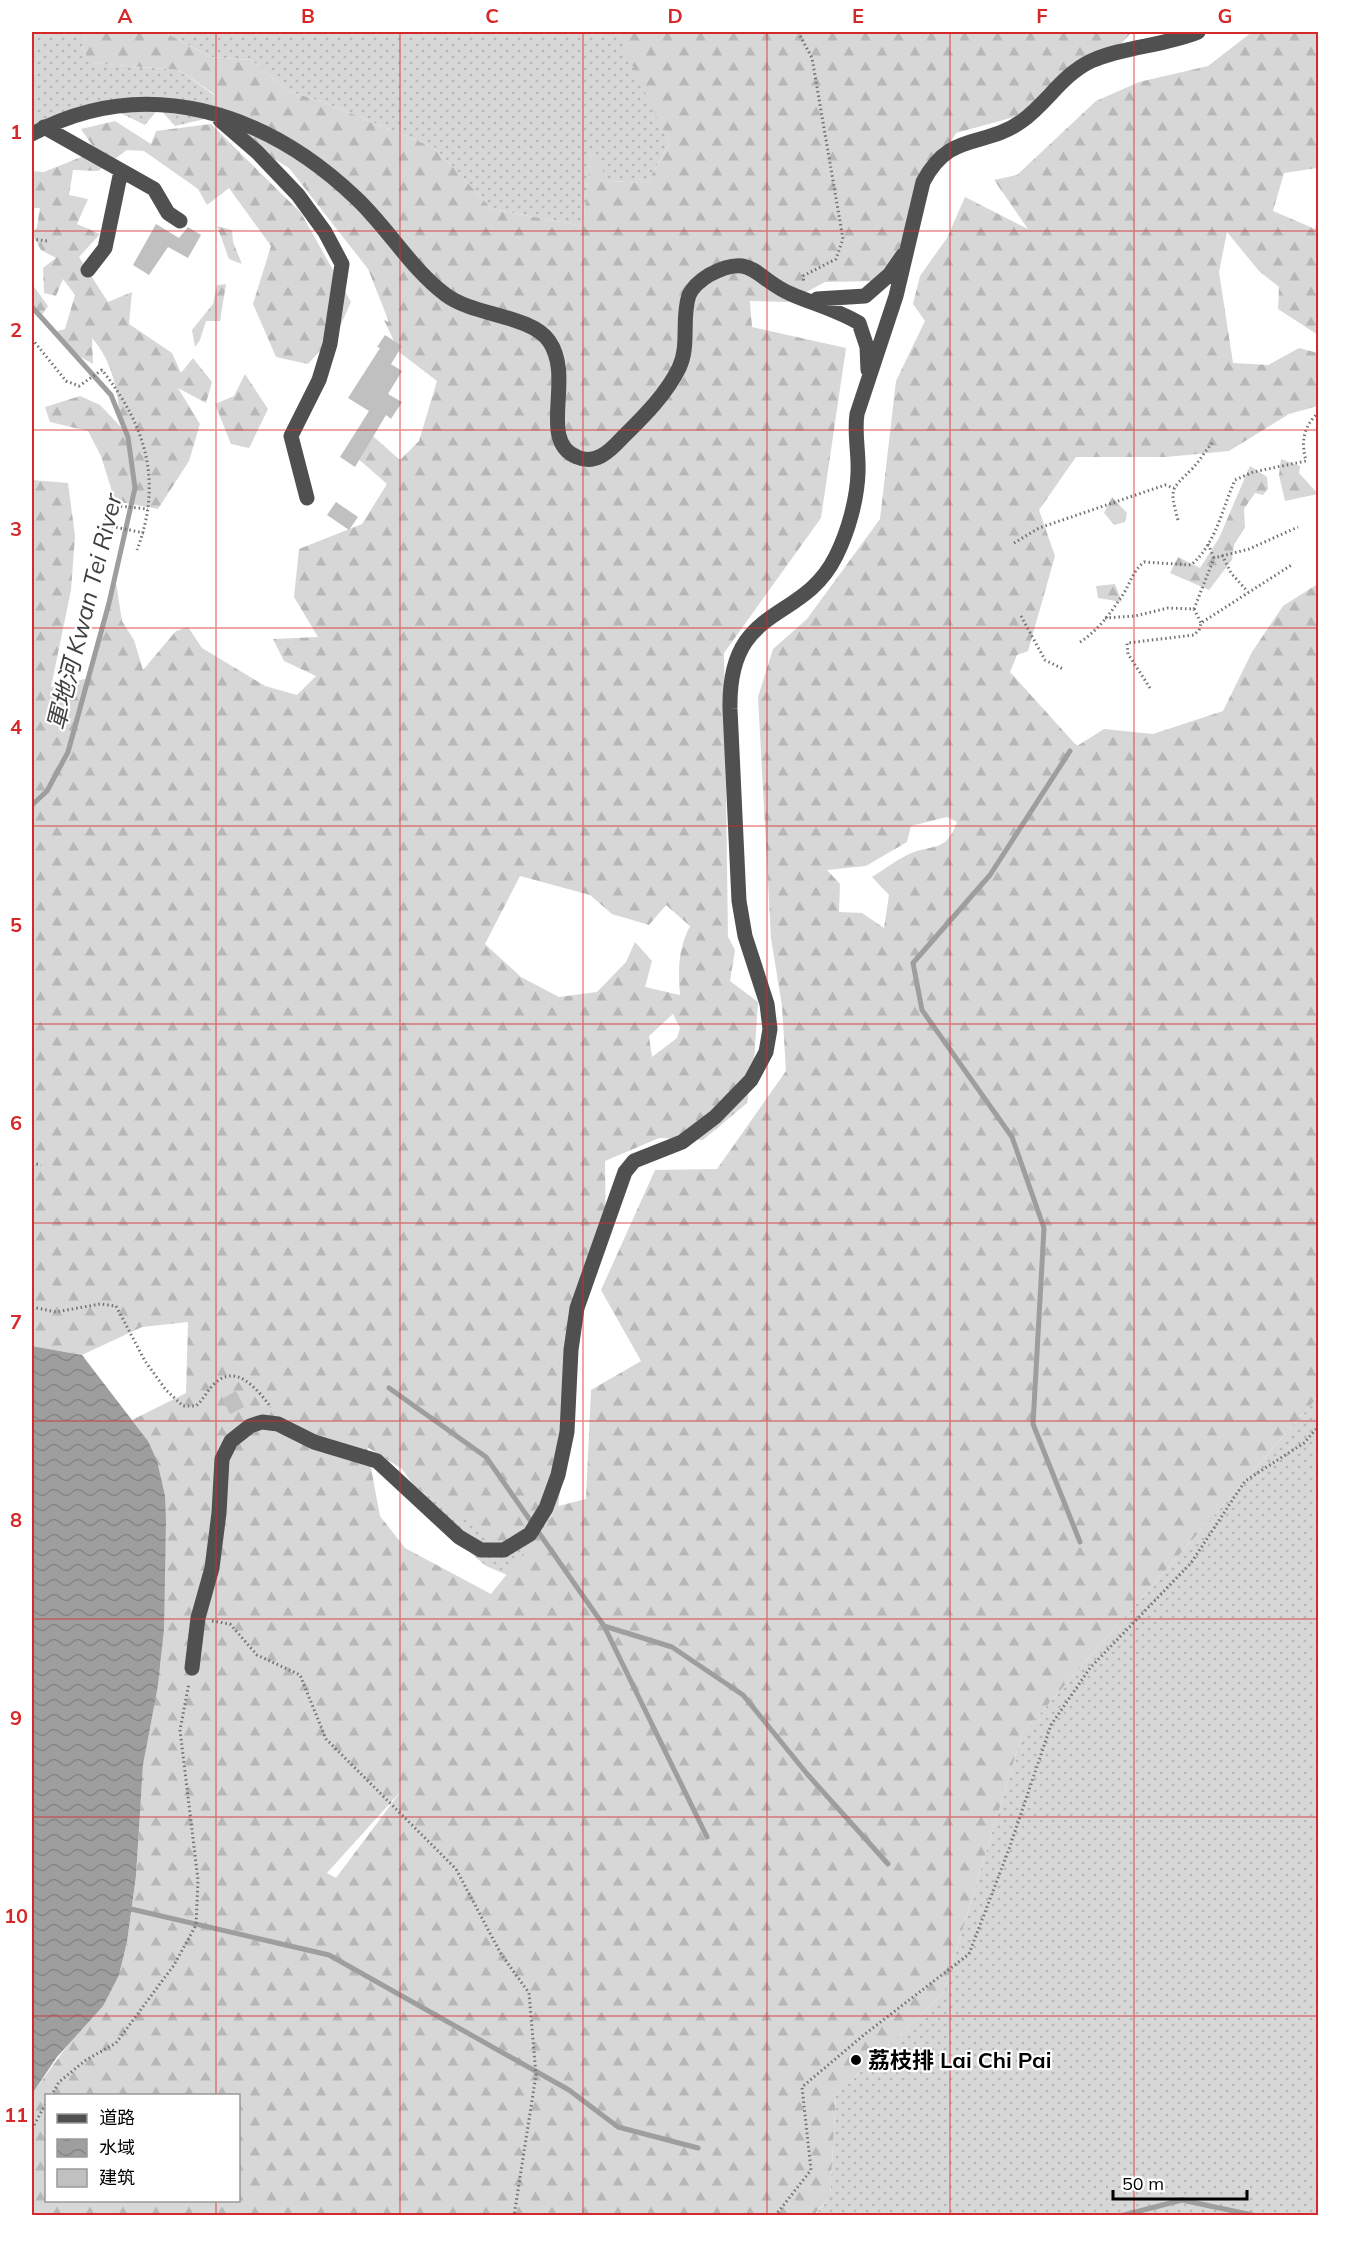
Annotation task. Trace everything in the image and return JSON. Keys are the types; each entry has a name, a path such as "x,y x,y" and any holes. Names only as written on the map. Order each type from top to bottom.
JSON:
{"street":[{"path":"192,1668 198,1618 212,1568 219,1513 220,1469 226,1450 240,1432 261,1422 278,1424 314,1442 377,1461 446,1525 477,1548 496,1551 520,1542 542,1517 558,1474 568,1424 571,1350 576,1314 612,1203 630,1164 668,1149 694,1134 739,1094 761,1064 768,1045 769,1022 764,995 745,936 739,901 730,709 734,669 739,652 752,633 819,581 837,555 857,486 858,462 855,433 866,386 889,318 912,237 923,182 946,151 958,144 1016,125 1035,110 1063,81 1090,62 1198,32"},
{"path":"38,130 79,112 122,104 172,104 211,113 281,144 341,184 375,217 424,275 453,300 478,311 534,328 544,336 553,348 560,371 560,395 556,419 558,435 565,448 576,457 595,459 608,451 670,384 685,351 688,297 697,284 706,277 728,266 740,265 788,293 808,299 873,330 883,326 889,318 890,308 885,299 875,294 808,299"},
{"path":"211,113 257,152 298,195 325,232 342,264 330,344 321,371 291,436 307,498"},
{"path":"38,130 154,189 168,213 180,221"},
{"path":"88,270 105,248 121,171"},
{"path":"866,386 868,357 855,308 894,270 912,237"}],"path":[{"path":"798,32 813,58 843,239 836,259 803,276 808,299"},
{"path":"32,239 47,241"},
{"path":"32,339 66,381 79,386 102,370 123,396 148,456 148,509 144,533 137,550"},
{"path":"1080,642 1092,634 1124,592 1134,570 1144,562 1191,565 1201,556 1216,531 1235,480 1253,472 1306,461 1302,446 1308,423 1318,413"},
{"path":"1178,520 1172,500 1176,482 1193,468 1213,441"},
{"path":"1014,543 1039,528 1165,485 1174,488"},
{"path":"144,533 105,525 109,505 148,509"},
{"path":"1214,558 1249,549 1298,527"},
{"path":"1201,623 1194,609 1214,558 1208,544"},
{"path":"1222,555 1231,573 1248,592"},
{"path":"1150,688 1128,654 1127,643 1194,635 1201,623 1293,564"},
{"path":"1104,618 1135,616 1168,608 1194,609"},
{"path":"1021,616 1045,660 1063,669"},
{"path":"32,1163 41,1165"},
{"path":"32,1306 56,1312 100,1304 116,1306 145,1361 179,1404 186,1407 196,1406 217,1382 237,1376 255,1388 292,1431"},
{"path":"775,2216 812,2170 802,2087 865,2034 969,1954 1010,1848 1051,1725 1090,1668 1191,1563 1245,1481 1304,1443 1318,1427"},
{"path":"198,1618 230,1624 257,1655 300,1675 326,1739 456,1869 501,1954 529,1993 536,2075 514,2216"},
{"path":"52,2094 59,2082 77,2067 116,2043 174,1965 196,1925 198,1880 180,1730 192,1668"},
{"path":"32,2129 45,2105"}],"green space":[{"path":"32,32 87,32 82,47 91,63 179,70 214,95 209,118 175,126 159,108 145,125 112,109 32,137"},
{"path":"87,32 164,32 211,57 251,60 288,91 323,102 435,148 492,209 583,226 591,152 609,181 647,183 669,144 617,32 1153,32 1130,34 1111,55 1060,87 1033,112 956,133 914,206 905,240 875,281 825,282 788,302 750,301 752,327 846,348 821,518 724,653 728,937 735,950 730,981 758,1002 754,1062 747,1103 703,1140 659,1138 605,1161 606,1247 577,1324 558,1506 586,1499 591,1390 641,1361 601,1290 655,1170 717,1169 786,1071 782,1006 771,938 758,697 773,649 807,619 880,519 896,381 925,321 913,304 920,276 947,238 965,197 1028,229 994,180 1017,175 1096,101 1139,82 1208,66 1252,32 1318,32 1317,168 1284,173 1273,211 1315,229 1318,215 1318,335 1278,309 1279,287 1259,271 1227,232 1219,272 1233,363 1268,365 1299,348 1318,353 1318,406 1289,414 1229,451 1166,457 1076,457 1039,510 1055,556 1028,651 1017,655 1010,672 1077,746 1104,729 1153,734 1223,711 1252,652 1283,606 1316,585 1318,551 1318,1397 1022,1734 943,1994 836,2095 830,2197 813,2216 32,2215 32,2094 119,1975 127,1942 136,1876 143,1765 161,1660 166,1521 148,1441 132,1420 186,1393 188,1322 142,1327 82,1355 32,1346 32,480 68,483 75,536 71,590 51,687 89,678 115,576 122,621 134,640 143,670 176,631 188,627 202,648 265,686 297,695 316,676 284,661 273,639 318,637 294,597 299,549 362,524 387,484 347,449 366,430 400,460 419,441 437,381 399,352 384,320 389,322 368,269 289,168 209,118 214,94 179,70 90,63 82,47","holes":["947,817 957,822 945,842 909,854 872,877 889,895 884,928 862,913 839,912 840,884 827,870 866,866 907,842 911,826","520,876 590,895 612,914 649,925 666,905 690,926 683,943 680,960 680,995 645,987 652,961 635,942 626,962 597,992 559,997 521,977 485,944","673,1014 680,1028 677,1038 652,1057 649,1036","367,1447 402,1469 414,1486 504,1546 556,1512 491,1594 405,1548 380,1516","401,1791 336,1878 327,1873"]},
{"path":"164,32 620,32 669,144 647,183 609,181 591,153 583,226 492,209 435,148 323,102 288,91 251,60 211,57"},
{"path":"115,121 151,144 156,131 211,124 301,213 351,302 339,329 308,364 276,357 253,304 271,246 229,188 207,205 198,189 144,151 127,150 98,171 73,170 69,195 88,199 77,224 100,234 79,257 108,302 132,292 129,324 172,353 181,373 193,358 212,382 206,403 178,388 200,424 189,461 158,509 115,501 101,456 88,431 50,422 45,407 80,396 100,405 121,427 114,380 105,358 92,338 93,364 79,356 54,332 65,329 75,295 63,279 56,296 44,293 43,268 56,258 41,250 32,234 37,227 40,208 32,208 32,171 44,172 96,151 81,129"},
{"path":"217,226 232,230 233,242 242,264 229,259"},
{"path":"32,284 48,306 40,318 32,307"},
{"path":"226,284 220,321 206,321 200,340 195,347 192,330 213,304 217,285"},
{"path":"245,374 268,409 249,448 231,444 215,404 234,396"},
{"path":"1281,459 1300,466 1299,473 1318,494 1285,501 1279,475"},
{"path":"1250,466 1267,477 1268,489 1263,495 1255,493 1244,509 1245,527 1234,545 1232,560 1209,590 1170,573 1178,557 1200,568 1219,538"},
{"path":"1112,497 1127,513 1125,522 1114,525 1104,513"},
{"path":"1115,584 1122,602 1098,598 1096,586"},
{"path":"1318,1397 1318,2215 814,2216 830,2197 836,2095 943,1994 1022,1734"},
{"path":"412,1485 504,1545 558,1511 515,1578 486,1566 459,1543"}],"water":[{"path":"32,1346 82,1355 148,1441 157,1461 165,1496 166,1521 164,1629 158,1685 143,1765 136,1876 127,1942 119,1975 103,2006 57,2057 32,2094"}],"building":[{"path":"156,224 179,238 188,227 201,235 188,258 168,247 149,275 133,265"},
{"path":"385,335 402,346 391,364 402,371 388,394 402,402 391,419 386,415 355,467 340,457 369,411 348,398 380,348 377,347"},
{"path":"336,502 358,517 349,530 327,515"},
{"path":"236,1391 244,1407 230,1414 222,1399"}],"waterway":[{"name":"軍地河 Kwan Tei River","path":"32,307 111,395 128,437 135,488 109,603 68,752 47,791 32,805"},
{"path":"1070,751 990,875 913,963 922,1010 1012,1137 1044,1228 1033,1424 1080,1542"},
{"path":"389,1388 486,1457 604,1626 672,1647 743,1695 808,1775 888,1864"},
{"path":"604,1626 707,1837"},
{"path":"131,1909 329,1955 569,2090 618,2127 698,2148"},
{"path":"1120,2216 1182,2200 1257,2216"}],"place":[{"name":"荔枝排 Lai Chi Pai","path":"856,2060"}]}
